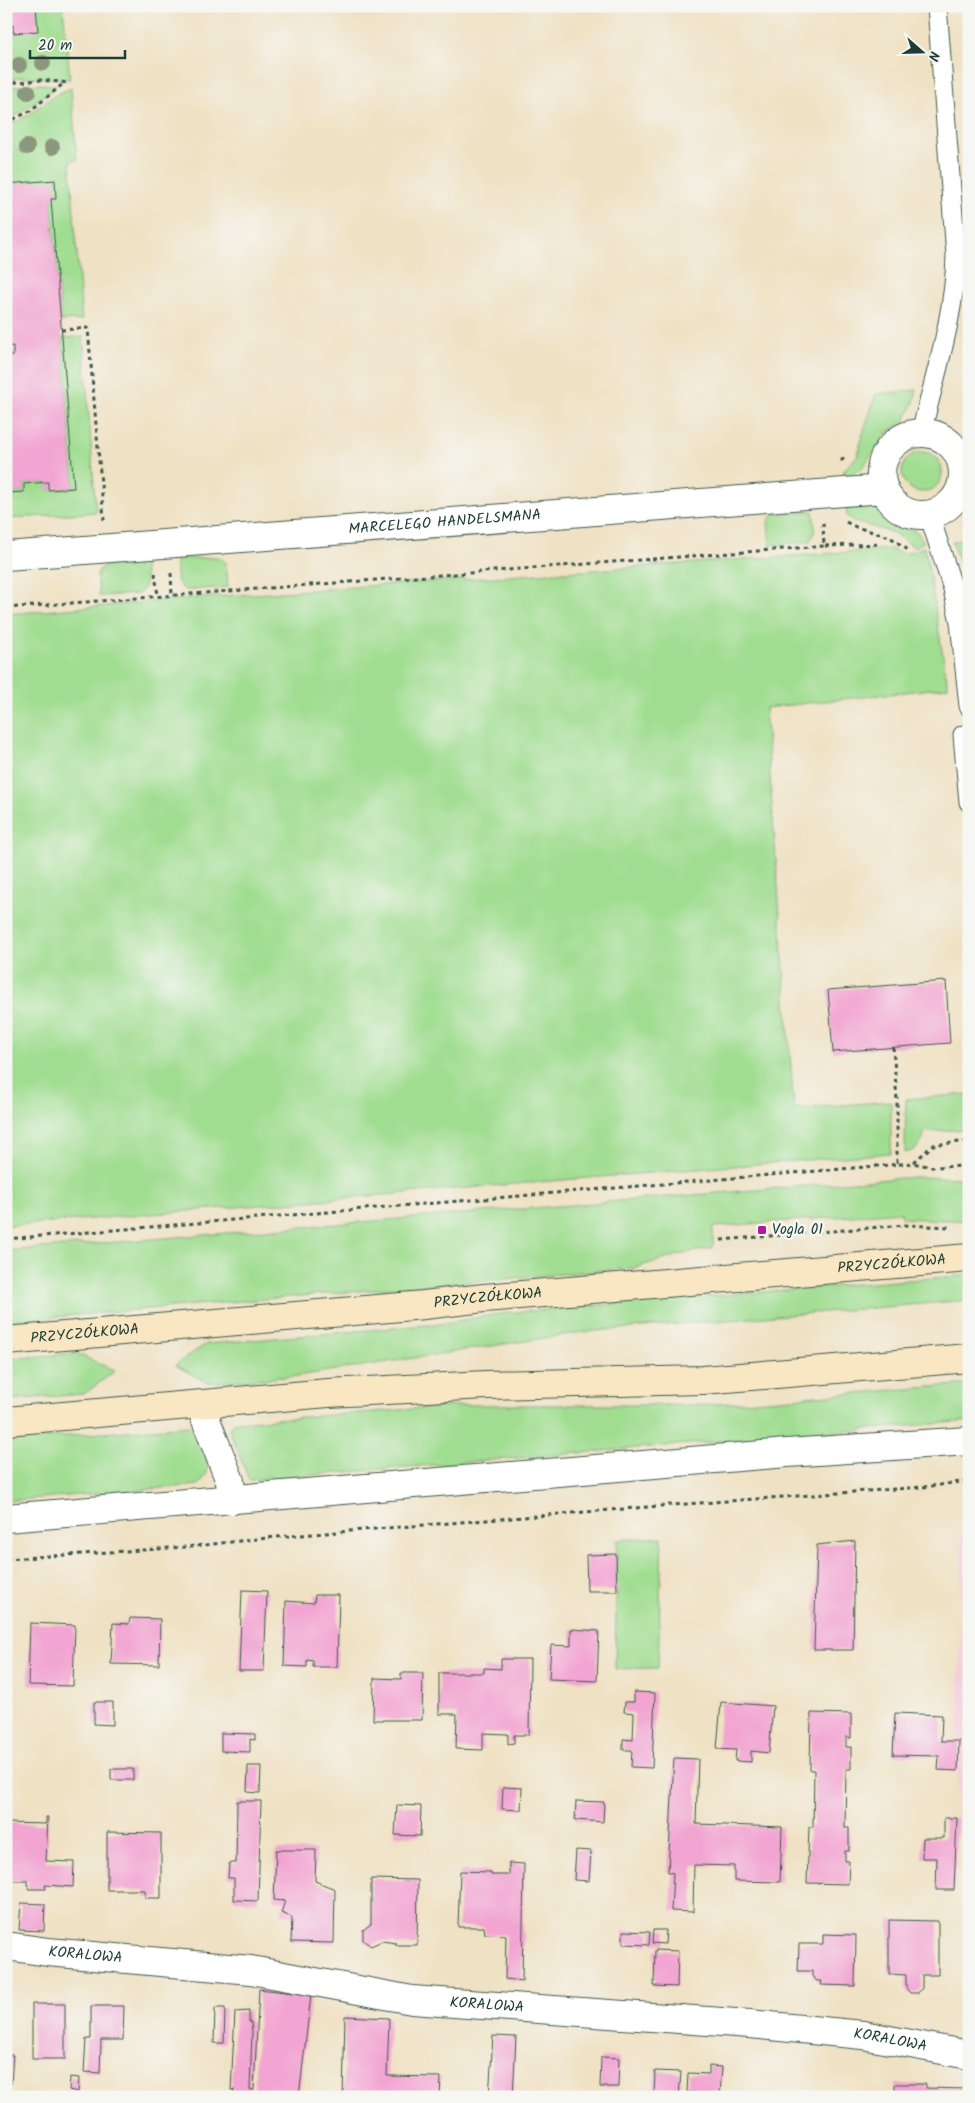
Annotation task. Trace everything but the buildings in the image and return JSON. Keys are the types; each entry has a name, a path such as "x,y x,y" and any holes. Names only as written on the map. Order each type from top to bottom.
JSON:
{"main road":[{"name":"PRZYCZÓŁKOWA","path":"6,1341 424,1305 484,1298 969,1258"},
{"path":"6,1422 328,1393 486,1384 703,1380 969,1358"}],"street":[{"path":"921,433 939,437 953,447 966,472 954,499 939,511 929,514 908,513 891,501 884,489 880,473 886,453 901,438 921,433"},
{"name":"MARCELEGO HANDELSMANA","path":"6,556 884,489"},
{"path":"200,1404 230,1481 232,1500"},
{"path":"6,1518 787,1453 969,1441"},
{"name":"KORALOWA","path":"6,1946 48,1952 251,1970 412,2000 750,2024 863,2035 969,2055"}],"lane":[{"path":"921,433 952,305 956,254 936,6"},
{"path":"929,514 953,590 960,622 969,706"},
{"path":"969,734 963,735 969,802"}],"path":[{"path":"6,83 41,80 68,83"},
{"path":"6,123 30,111 64,84"},
{"path":"62,330 88,328 104,511"},
{"path":"6,352 13,352"},
{"path":"966,414 969,419"},
{"path":"6,608 824,546"},
{"path":"893,1047 897,1100 897,1164"},
{"path":"913,1163 933,1145 969,1141"},
{"path":"6,1239 897,1164 913,1163 932,1167 969,1166"},
{"path":"721,1240 905,1225 960,1228"},
{"path":"6,1559 186,1547 662,1506 923,1487 969,1481"}],"shaded area":[{"path":"969,1512 969,1835 957,1834 962,1513"}],"green space":[{"path":"36,6 63,6 70,79 23,77 6,79 6,26 13,25 13,33"},
{"path":"40,84 56,85 56,87 18,114 6,119 6,87"},
{"path":"71,88 77,160 70,161 82,320 61,321 51,199 56,198 6,184 6,126 24,118 54,96"},
{"path":"83,337 96,512 6,519 6,486 8,493 24,492 24,484 48,482 48,490 74,488 62,338"},
{"path":"917,390 913,405 904,422 888,432 861,469 844,478 844,470 858,455 857,451 860,451 860,442 876,394"},
{"path":"918,452 926,452 933,455 939,461 942,472 939,483 933,489 926,492 918,492 911,489 905,483 902,476 902,468 905,461 911,455"},
{"path":"875,507 918,533 924,542 914,547 894,533 855,522 847,516 846,508"},
{"path":"813,511 814,532 808,542 770,545 768,521 774,514"},
{"path":"969,537 969,593 952,542"},
{"path":"924,547 948,687 765,708 794,1109 891,1101 891,1153 6,1226 6,614 197,598 891,549 904,554"},
{"path":"218,557 226,562 228,587 186,590 179,585 176,577 176,559"},
{"path":"124,562 144,563 145,585 141,592 138,594 99,596 97,576 103,566"},
{"path":"969,1094 969,1129 924,1132 919,1146 905,1153 906,1099"},
{"path":"914,1177 969,1178 969,1221 902,1218 901,1212 713,1227 713,1248 686,1253 633,1268 6,1321 6,1251"},
{"path":"969,1275 969,1300 583,1332 297,1376 208,1383 175,1365 206,1344 439,1324 504,1313"},
{"path":"76,1353 115,1371 84,1394 6,1400 6,1359"},
{"path":"969,1384 969,1421 249,1480 229,1429 235,1422 468,1405 703,1405"},
{"path":"188,1426 200,1440 208,1461 204,1479 198,1485 6,1501 6,1441"},
{"path":"662,1537 658,1668 615,1669 617,1540"}],"place":[{"name":"Vogla 01","path":"762,1230"}]}
